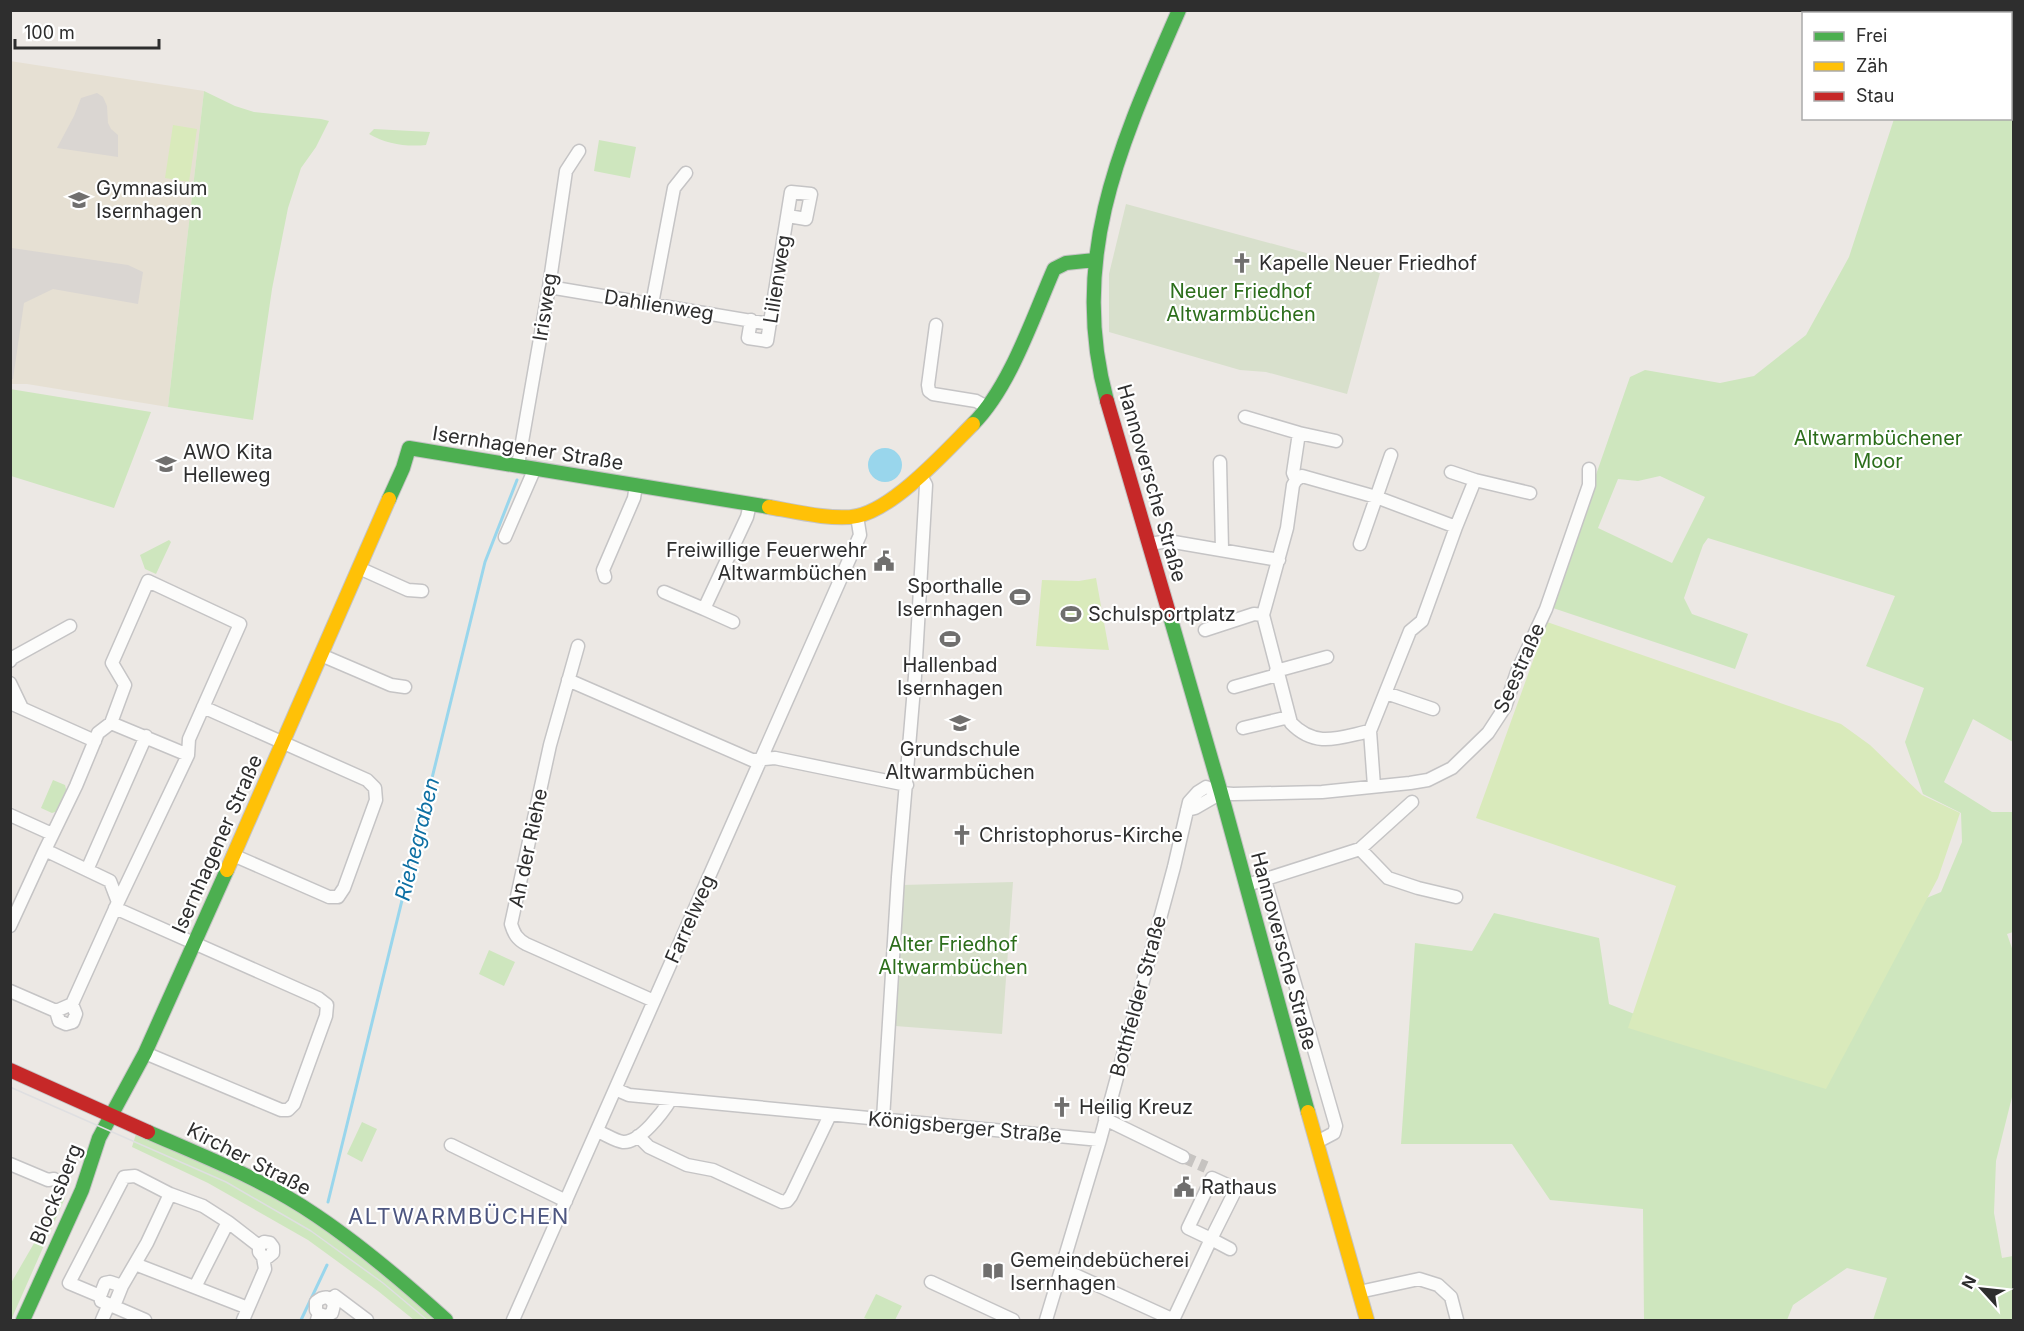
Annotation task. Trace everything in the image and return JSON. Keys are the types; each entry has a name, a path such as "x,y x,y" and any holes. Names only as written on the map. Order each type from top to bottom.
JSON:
{"main road":[{"name":"Hannoversche Straße","path":"1179,10 1130,123 1107,192 1095,260 1094,314 1098,356 1103,383 1221,793 1269,973 1368,1320"},
{"name":"Isernhagener Straße","path":"112,1114 137,1065 146,1053 284,744 403,468 409,448 812,514 857,516 884,504 921,476 976,421 1008,373 1054,269 1066,263 1095,260"},
{"name":"Kircher Straße","path":"10,1070 112,1114 274,1190 316,1215 396,1275 446,1320"},
{"name":"Blocksberg","path":"23,1320 82,1190 99,1138 112,1114"}],"street":[{"name":"Irisweg","path":"518,465 549,287 566,171 579,151"},
{"path":"652,304 674,188 686,173"},
{"name":"Lilienweg","path":"751,320 748,338 767,341 788,216"},
{"name":"Dahlienweg","path":"549,287 770,324"},
{"path":"936,325 929,391 933,394 976,400 987,407"},
{"path":"1245,417 1335,441"},
{"path":"1296,480 1293,473 1299,433"},
{"path":"1360,544 1391,455"},
{"path":"1220,462 1222,549"},
{"path":"505,537 535,468"},
{"name":"Seestraße","path":"1221,793 1322,792 1428,780 1452,768 1488,733 1505,707 1517,672 1546,609 1589,486 1589,469"},
{"path":"1451,472 1530,493"},
{"path":"883,1119 898,877 915,676 926,485 921,476"},
{"path":"1370,731 1324,741 1315,739 1297,729 1289,717 1263,615 1287,528 1293,485 1302,476 1376,497 1456,526"},
{"path":"1374,786 1370,731 1410,631 1422,621 1475,480"},
{"path":"605,577 603,570 634,498 636,485"},
{"path":"704,609 747,517 750,504"},
{"name":"Farrelweg","path":"513,1320 860,535 857,516"},
{"path":"1150,544 1168,541 1279,560"},
{"path":"359,568 408,590 422,591"},
{"path":"10,926 52,834 57,829 98,733 111,723 125,685 112,663 147,581 240,624 189,739 188,755 116,905 72,1004 56,1011 10,991"},
{"path":"664,592 733,622"},
{"path":"1206,630 1254,614 1263,615"},
{"path":"10,662 12,658 70,626"},
{"name":"An der Riehe","path":"578,646 549,749 511,924 513,933 526,944 654,1001"},
{"path":"321,655 391,685 405,687"},
{"path":"1234,687 1327,657"},
{"path":"568,680 752,760 775,758 907,785"},
{"path":"10,683 16,705 95,741"},
{"path":"1386,693 1433,709"},
{"path":"203,707 367,780 375,788 376,800 344,888 338,897 329,897 233,855"},
{"path":"1243,728 1289,717"},
{"path":"111,723 188,755"},
{"path":"87,870 146,736"},
{"name":"Bothfelder Straße","path":"1046,1320 1100,1140 1174,867 1187,810 1221,793"},
{"path":"1247,885 1360,849 1412,802"},
{"path":"10,815 52,834"},
{"path":"1360,849 1388,878 1456,897"},
{"path":"45,850 110,881 116,905 194,944 318,998 327,1005 326,1016 294,1104 288,1110 281,1110 146,1053"},
{"name":"Hannoversche Straße","path":"1265,880 1336,1126 1334,1133 1317,1142"},
{"name":"Königsberger Straße","path":"615,1089 629,1095 1100,1140"},
{"path":"597,1131 622,1142 629,1141 638,1136 662,1114 670,1099"},
{"path":"638,1136 649,1147 687,1165 713,1170 782,1202 792,1196 830,1115"},
{"path":"1105,1119 1184,1157"},
{"path":"450,1145 566,1201"},
{"path":"10,1164 48,1180 54,1179"},
{"path":"1062,1269 1173,1320 1211,1239 1236,1189 1209,1172 1188,1228 1211,1239 1230,1249"},
{"path":"145,1320 69,1283 124,1177 135,1176 170,1194 203,1206 228,1222 261,1252 265,1269 243,1320"},
{"path":"102,1320 108,1302 122,1286 147,1244 170,1194"},
{"path":"195,1287 228,1222"},
{"path":"135,1264 248,1308"},
{"path":"1359,1292 1419,1279 1438,1285 1451,1297 1457,1320"},
{"path":"108,1302 105,1283 110,1282 122,1286"},
{"path":"931,1282 1013,1320"},
{"path":"318,1317 332,1312 334,1305 331,1299 335,1296 367,1320"}],"shaded area":[{"path":"10,61 204,91 168,407 27,384 11,384"},
{"path":"97,93 103,97 107,106 108,123 111,129 118,135 118,157 57,148 81,98"},
{"path":"12,248 128,265 143,272 138,304 53,289 24,303 13,379 11,379"}],"green space":[{"name":"Altwarmbüchener Moor","path":"1928,11 2013,11 2013,742 1973,719 1944,782 1992,812 2013,812 2013,932 2007,934 2014,954 2013,1093 1996,1161 1994,1213 2002,1258 2013,1256 2013,1320 1873,1320 1887,1278 1847,1268 1793,1305 1787,1320 1644,1320 1643,1209 1550,1200 1512,1144 1401,1144 1415,943 1472,951 1494,913 1599,938 1609,1004 1764,1065 1895,911 1941,892 1962,842 1961,813 1923,794 1905,742 1924,688 1866,666 1895,596 1708,538 1703,545 1684,598 1692,614 1748,634 1735,669 1550,607 1630,377 1645,370 1720,383 1754,376 1806,335 1849,257 1894,120 2012,120 2012,12","holes":["1660,476 1705,497 1672,563 1598,528 1618,479 1638,481"]},
{"path":"204,91 235,106 254,112 329,121 316,147 301,168 288,208 272,289 253,420 168,407"},
{"path":"173,125 197,129 189,182 165,178"},
{"path":"374,129 430,132 426,145 411,146 389,142 369,134"},
{"path":"599,140 636,147 630,178 594,171"},
{"name":"Neuer Friedhof Altwarmbüchen","path":"1126,204 1380,273 1347,394 1266,372 1240,370 1109,332 1109,274"},
{"path":"10,389 151,412 114,508 11,476"},
{"path":"169,540 171,542 156,574 145,569 140,555"},
{"name":"Schulsportplatz","path":"1096,578 1109,650 1036,646 1042,580 1079,581"},
{"path":"1547,622 1841,724 1870,745 1922,795 1960,813 1938,878 1826,1089 1628,1028 1676,886 1476,818"},
{"path":"53,780 65,785 68,797 61,810 52,813 41,808"},
{"name":"Alter Friedhof Altwarmbüchen","path":"1013,882 1002,1034 895,1026 902,885"},
{"path":"489,950 515,962 504,986 479,974"},
{"path":"362,1122 377,1129 362,1162 347,1154"},
{"path":"136,1134 266,1192 317,1222 439,1320 414,1320 308,1240 208,1183 132,1147"},
{"path":"62,1195 65,1198 11,1320 11,1283"},
{"path":"876,1294 902,1306 895,1320 864,1318"}],"water":[{"path":"885,448 897,453 902,465 897,477 885,482 873,477 868,465 873,453"}],"waterway":[{"name":"Riehegraben","path":"328,1202 485,562 517,480"},
{"name":"Riehegraben","path":"301,1320 327,1265"}],"tunnel":[{"path":"1183,1157 1206,1167"}],"tram line":[{"path":"10,1087 226,1182 311,1231 383,1283 427,1320"}],"traffic: fast":[{"path":"1107,401 1096,348 1094,297 1097,248 1107,200 1121,152 1138,105 1179,10"},
{"path":"973,424 986,409 1009,371 1054,269 1066,263 1095,260"},
{"path":"389,499 409,448 769,507"},
{"path":"1169,613 1308,1112"},
{"path":"23,1320 82,1190 99,1138 145,1053 227,870"},
{"path":"148,1132 234,1170 297,1203 367,1253 446,1320"}],"traffic: slow":[{"path":"769,507 837,517 857,516 872,511 919,477 973,424"},
{"path":"227,870 389,499"},
{"path":"1308,1112 1367,1320"}],"traffic: jam":[{"path":"1107,401 1169,613"},
{"path":"10,1070 148,1132"}],"place":[{"name":"Gymnasium Isernhagen","path":"79,200"},
{"name":"Kapelle Neuer Friedhof","path":"1242,263"},
{"name":"AWO Kita Helleweg","path":"166,464"},
{"name":"Freiwillige Feuerwehr Altwarmbüchen","path":"884,561"},
{"name":"Sporthalle Isernhagen","path":"1020,597"},
{"name":"Schulsportplatz","path":"1071,614"},
{"name":"Hallenbad Isernhagen","path":"950,639"},
{"name":"Grundschule Altwarmbüchen","path":"960,723"},
{"name":"Christophorus-Kirche","path":"962,835"},
{"name":"Heilig Kreuz","path":"1062,1107"},
{"name":"Rathaus","path":"1184,1187"},
{"name":"Gemeindebücherei Isernhagen","path":"993,1271"}],"district":[{"name":"ALTWARMBÜCHEN","path":"459,1216"}]}
